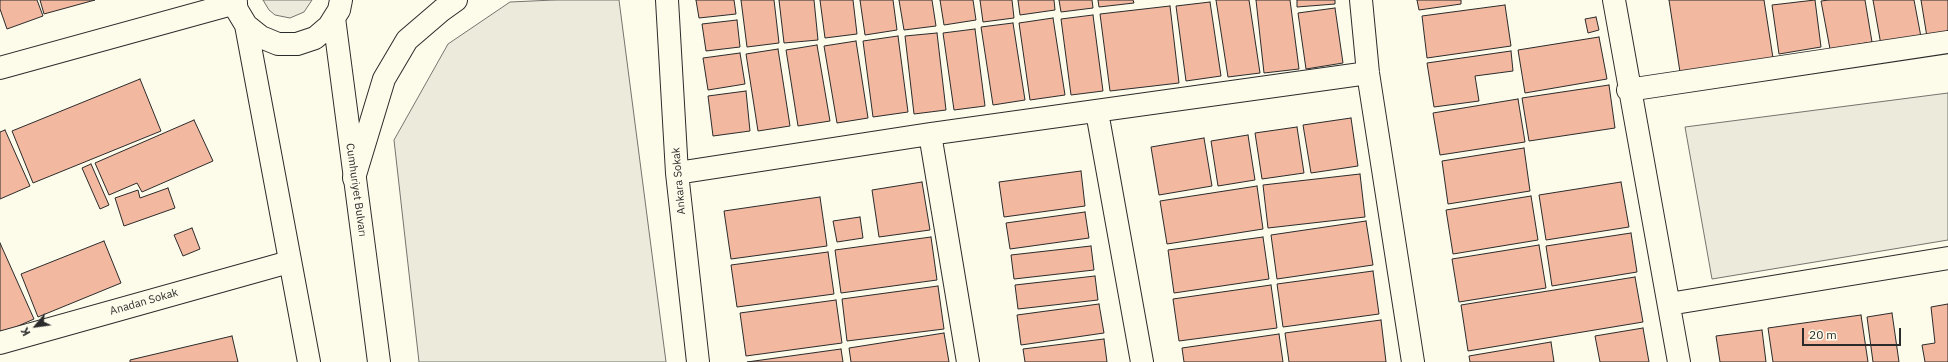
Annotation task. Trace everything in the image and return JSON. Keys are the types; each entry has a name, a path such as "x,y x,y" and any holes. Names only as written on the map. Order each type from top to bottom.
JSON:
{"street":[{"path":"354,178 384,79 407,40 456,0"},
{"name":"Ankara Sokak","path":"668,0 677,173 698,362"},
{"path":"1361,0 1368,73 1413,362"},
{"path":"1614,0 1628,90 1679,362"},
{"path":"0,68 235,1 237,10 246,25 260,37 278,44 297,44 315,38 329,26 341,5"},
{"name":"Cumhuriyet Bulvarı","path":"341,5 354,178 379,362"},
{"path":"246,25 289,262 309,362"},
{"path":"1628,90 1948,42"},
{"path":"677,173 930,134 1097,112 1368,73"},
{"path":"1097,112 1142,362"},
{"path":"930,134 968,362"},
{"path":"1669,304 1948,258"},
{"name":"Anadan Sokak","path":"0,343 289,262"}],"shaded area":[{"path":"263,0 312,0 304,12 290,18 275,15 269,10"},
{"path":"619,0 666,362 419,362 394,140 448,44 510,2"},
{"path":"1948,93 1948,240 1712,279 1685,127"}],"building":[{"path":"0,0 37,0 43,16 7,29 0,9"},
{"path":"40,0 95,0 44,14"},
{"path":"696,0 734,0 736,14 699,18"},
{"path":"741,0 774,0 779,43 747,47"},
{"path":"779,0 814,0 818,40 784,43"},
{"path":"820,0 853,0 857,34 825,38"},
{"path":"860,0 893,0 897,30 865,35"},
{"path":"899,0 932,0 936,26 904,30"},
{"path":"940,0 973,0 976,20 944,25"},
{"path":"980,0 1012,0 1014,18 983,22"},
{"path":"1018,0 1054,0 1055,10 1020,15"},
{"path":"1059,0 1092,0 1093,8 1061,12"},
{"path":"1098,0 1133,0 1134,3 1099,7"},
{"path":"1216,0 1249,0 1260,73 1228,77"},
{"path":"1256,0 1290,0 1299,69 1264,73"},
{"path":"1297,0 1335,0 1335,4 1297,7"},
{"path":"1417,0 1461,0 1461,4 1419,10"},
{"path":"1669,0 1764,0 1773,58 1680,72"},
{"path":"1815,0 1821,47 1779,54 1772,5"},
{"path":"1865,0 1872,42 1830,49 1821,1"},
{"path":"1873,0 1914,0 1921,37 1881,45"},
{"path":"1921,0 1948,0 1948,33 1927,37"},
{"path":"1210,2 1221,76 1186,81 1176,6"},
{"path":"1505,5 1511,46 1427,58 1422,16"},
{"path":"1170,6 1179,83 1110,91 1100,14"},
{"path":"1335,8 1343,63 1306,69 1298,13"},
{"path":"1093,15 1103,91 1071,95 1061,19"},
{"path":"1596,17 1599,30 1588,33 1585,19"},
{"path":"1053,18 1065,95 1030,100 1019,23"},
{"path":"737,20 740,47 706,51 702,24"},
{"path":"1013,23 1025,100 993,105 981,27"},
{"path":"975,29 985,106 954,110 943,33"},
{"path":"937,33 946,110 914,114 905,36"},
{"path":"898,36 908,112 873,117 863,41"},
{"path":"1599,37 1607,79 1525,93 1518,50"},
{"path":"856,41 868,118 837,123 824,46"},
{"path":"817,45 830,121 798,126 786,50"},
{"path":"778,49 790,126 758,131 746,54"},
{"path":"1511,51 1513,71 1475,76 1479,101 1434,107 1427,63"},
{"path":"740,53 745,84 708,90 703,58"},
{"path":"140,79 161,131 33,183 12,131"},
{"path":"1609,85 1615,128 1529,141 1522,98"},
{"path":"746,91 750,131 713,136 708,96"},
{"path":"1518,99 1525,142 1440,155 1433,113"},
{"path":"1351,118 1358,166 1311,173 1303,125"},
{"path":"194,120 213,161 142,192 137,183 109,195 95,163"},
{"path":"1297,127 1304,173 1262,179 1255,133"},
{"path":"5,130 30,186 0,199 0,132"},
{"path":"1248,135 1255,180 1218,186 1211,141"},
{"path":"1204,138 1212,186 1159,195 1151,147"},
{"path":"1524,148 1530,191 1448,204 1442,161"},
{"path":"91,164 109,205 100,209 82,168"},
{"path":"1081,171 1085,206 1004,217 999,182"},
{"path":"1360,174 1365,217 1268,228 1263,185"},
{"path":"922,182 930,230 879,237 872,190"},
{"path":"1621,182 1629,227 1546,240 1539,195"},
{"path":"1257,186 1263,229 1167,244 1160,201"},
{"path":"168,188 175,208 124,226 115,198 138,190 140,198"},
{"path":"1531,196 1538,240 1453,254 1446,210"},
{"path":"820,197 827,246 731,259 724,211"},
{"path":"1085,212 1089,238 1010,249 1006,223"},
{"path":"860,217 863,238 837,242 833,221"},
{"path":"1366,221 1373,265 1277,279 1271,235"},
{"path":"192,228 200,249 183,256 174,235"},
{"path":"1631,233 1637,272 1552,286 1546,246"},
{"path":"931,237 937,280 841,293 835,250"},
{"path":"1263,237 1269,279 1174,293 1168,250"},
{"path":"104,241 121,283 38,317 21,274"},
{"path":"0,243 34,319 0,334"},
{"path":"1539,245 1546,288 1459,302 1452,259"},
{"path":"1091,246 1094,270 1014,279 1011,255"},
{"path":"828,252 834,294 737,307 731,265"},
{"path":"1373,271 1379,314 1283,327 1277,284"},
{"path":"1095,276 1098,300 1018,309 1015,285"},
{"path":"1635,277 1643,322 1468,351 1461,305"},
{"path":"1271,285 1277,328 1179,341 1173,299"},
{"path":"938,286 944,329 847,341 842,299"},
{"path":"836,300 842,343 746,356 740,313"},
{"path":"1099,304 1104,333 1021,345 1017,315"},
{"path":"1948,304 1948,362 1925,362 1922,345 1935,343 1931,307"},
{"path":"1892,313 1899,362 1873,362 1867,317"},
{"path":"1861,315 1868,362 1773,362 1768,328"},
{"path":"1381,320 1386,362 1289,362 1285,333"},
{"path":"1643,328 1649,362 1600,362 1595,336"},
{"path":"1762,330 1766,362 1720,362 1716,336"},
{"path":"944,333 949,362 851,362 849,348"},
{"path":"1279,334 1283,362 1184,362 1182,348"},
{"path":"232,336 238,362 130,362 130,360"},
{"path":"1104,339 1107,362 1025,362 1023,349"},
{"path":"1551,342 1554,362 1470,362 1469,356"},
{"path":"841,349 843,362 747,362"}]}
